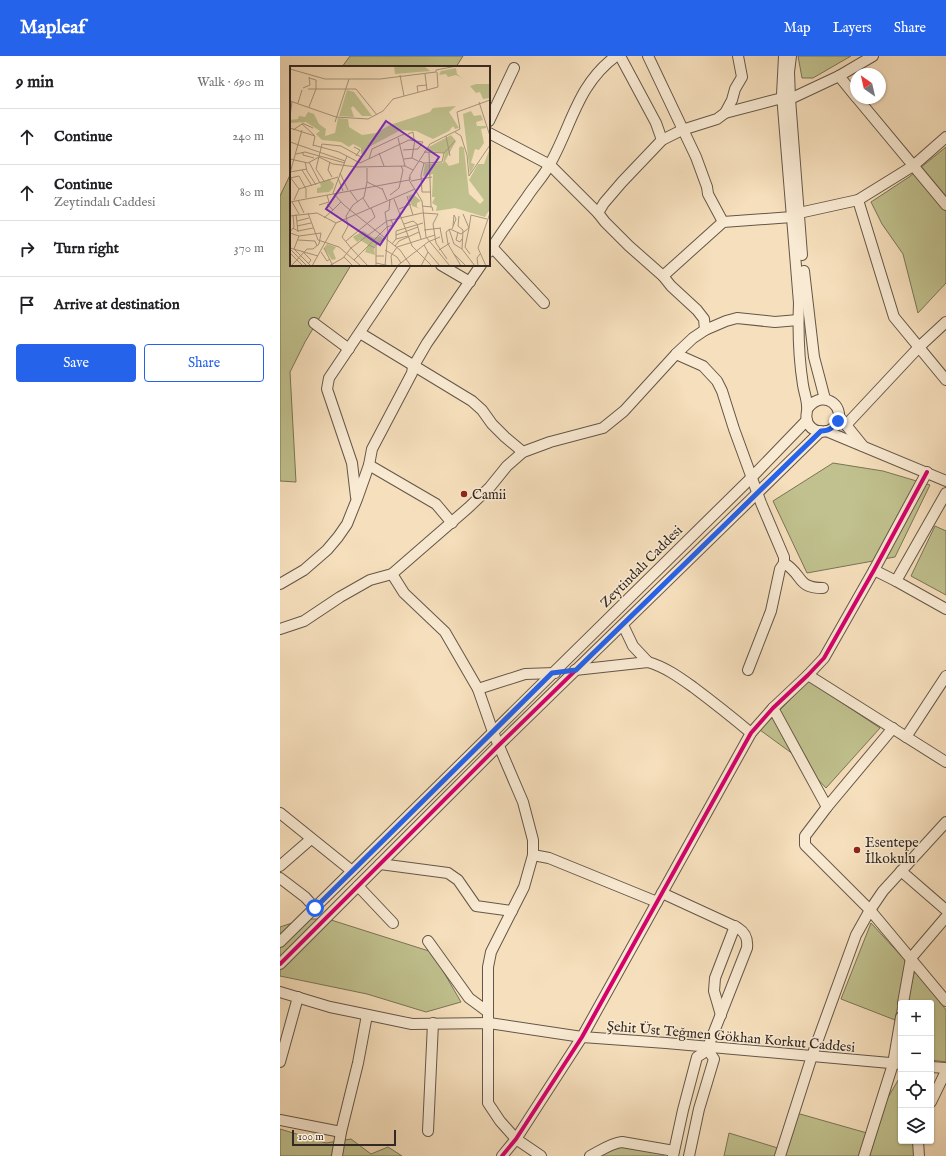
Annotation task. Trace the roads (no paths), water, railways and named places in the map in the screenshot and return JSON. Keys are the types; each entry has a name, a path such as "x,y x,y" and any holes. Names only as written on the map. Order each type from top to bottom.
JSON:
{"street":[{"path":"544,304 490,250 550,165 574,109 588,84 603,66 616,56"},
{"path":"620,56 656,123 662,140"},
{"path":"648,56 696,158 707,187 708,194 723,222"},
{"path":"725,113 732,100 735,89 742,77 738,56"},
{"path":"784,56 786,99 796,215 814,357 826,399"},
{"path":"786,99 791,56"},
{"path":"598,212 622,182 662,140 682,130 717,119 725,113 786,99 839,76 873,56"},
{"path":"490,120 514,68"},
{"path":"839,76 850,89"},
{"path":"863,104 946,205"},
{"path":"490,134 550,165 598,212 605,222 629,246 663,276 704,319 705,330"},
{"path":"663,276 723,222 796,215 858,200 913,166 946,137"},
{"path":"858,200 894,317 946,380"},
{"path":"796,215 799,303 798,320 803,384 808,408"},
{"path":"357,499 352,463 327,389 329,378 404,266"},
{"path":"442,266 470,282"},
{"path":"280,584 304,570 327,550 347,524 369,465 372,450 412,373 413,367 480,266"},
{"path":"280,628 304,621 340,597 370,580 392,574 452,523 490,487 507,466 523,452 550,442 603,428 624,411 676,354 693,338 705,330 737,318 775,322 798,320"},
{"path":"846,425 919,347 946,322"},
{"path":"314,323 349,349"},
{"path":"360,333 413,367 434,377 472,401 482,410 492,424 523,452"},
{"path":"676,354 703,366 717,381 722,391 734,429 758,494 784,557 784,563 780,569 771,610 748,670"},
{"path":"863,446 839,416 834,403 826,399 818,399 812,402 806,414 807,420 812,428 863,446 946,481"},
{"path":"280,964 576,670 823,431 835,425 839,416"},
{"name":"Zeytindalı Caddesi","path":"280,942 752,477 807,420"},
{"path":"369,465 436,504 452,523"},
{"path":"502,1156 516,1139 582,1038 752,732 773,708 824,658 927,472"},
{"path":"896,581 946,493"},
{"path":"784,563 791,567 806,586 812,588 823,588"},
{"path":"874,570 946,609"},
{"path":"392,574 404,593 445,632 478,689 493,732 523,802 533,840 532,855 524,887 491,952 488,967 488,1103 500,1121 516,1139 541,1156"},
{"path":"623,625 634,646 648,662"},
{"path":"478,689 525,674 544,672 552,673 648,662 658,665 673,673 752,732"},
{"path":"808,675 946,762"},
{"path":"906,737 946,676"},
{"path":"773,708 827,807"},
{"path":"894,728 827,807 805,836 804,845 870,910 946,1001"},
{"path":"280,814 352,871"},
{"path":"780,1156 812,1056 856,935 883,891 946,822"},
{"path":"280,866 311,839"},
{"path":"532,855 549,858 660,897 735,926 741,929 745,934 748,944 708,1048 697,1057 673,1154 622,1142 590,1156"},
{"path":"380,864 448,873 458,880 476,906 512,911"},
{"path":"901,871 946,910"},
{"path":"280,878 315,908"},
{"path":"358,886 393,923"},
{"path":"904,1000 911,958 946,918"},
{"path":"720,1015 714,991 715,978 735,926"},
{"path":"428,942 469,998 488,1012"},
{"name":"Şehit Üst Teğmen Gökhan Korkut Caddesi","path":"280,992 330,1007 412,1024 488,1023 582,1038 897,1064"},
{"path":"280,1062 298,997"},
{"path":"336,1156 358,1063 367,1015"},
{"path":"428,1132 433,1023"},
{"path":"864,1156 897,1064 899,1036"},
{"path":"689,1156 699,1109 714,1059 708,1048"},
{"path":"934,1068 946,1070 934,1096"},
{"path":"280,1120 341,1132"},
{"path":"918,1144 919,1156"}],"place":[{"name":"Camii","path":"464,494"},
{"name":"Esentepe İlkokulu","path":"857,850"}]}
